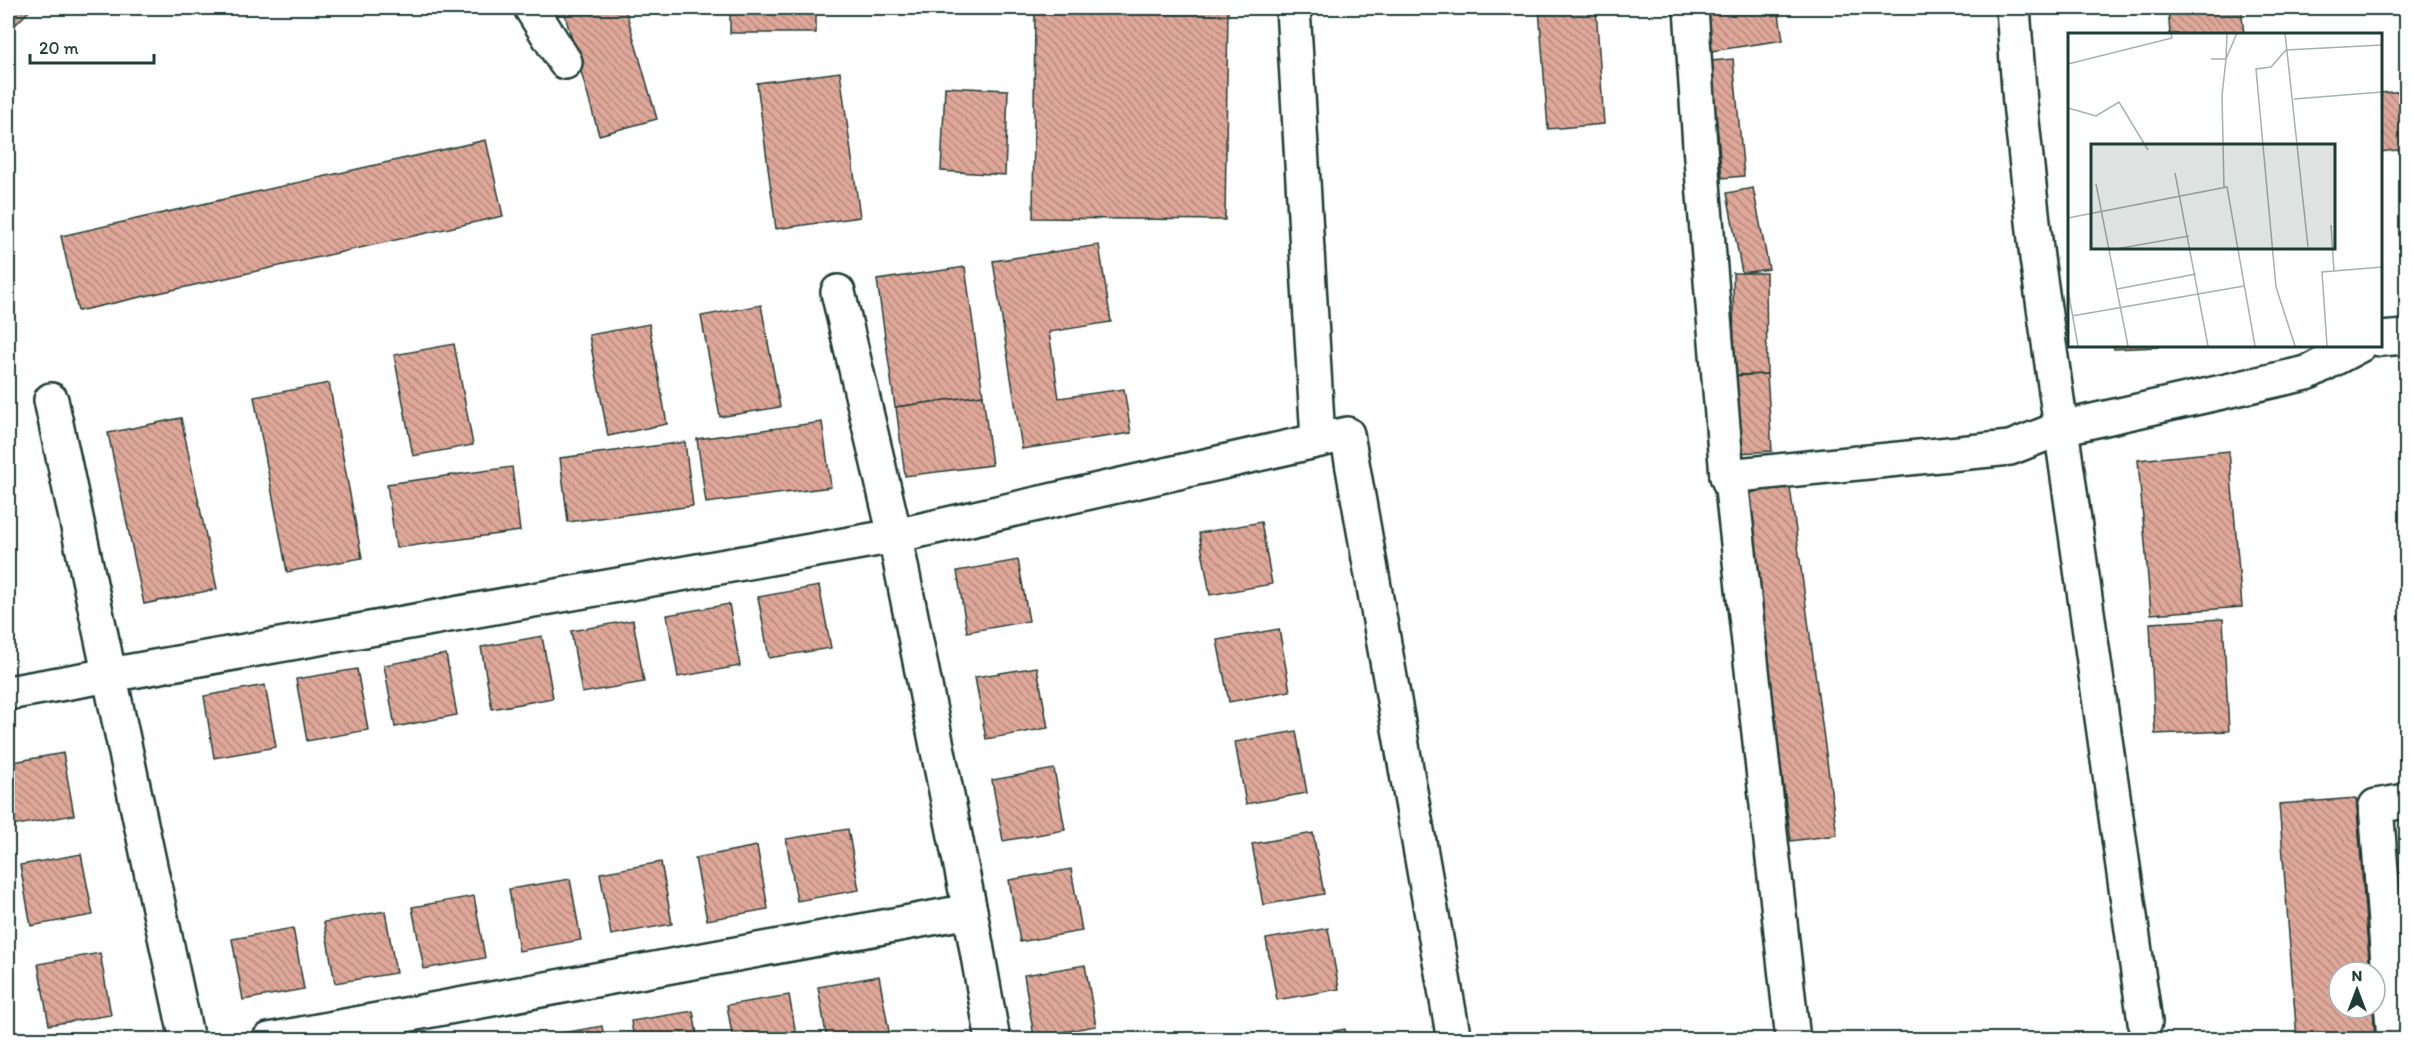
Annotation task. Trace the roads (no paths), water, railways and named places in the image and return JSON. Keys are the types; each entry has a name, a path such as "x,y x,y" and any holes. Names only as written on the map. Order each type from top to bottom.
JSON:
{"street":[{"path":"531,8 565,62"},
{"path":"1293,8 1317,440"},
{"path":"1691,8 1727,476 1732,489 1793,1040"},
{"path":"2013,8 2020,103 2037,258 2145,1022"},
{"path":"838,292 895,536 970,911 993,1040"},
{"path":"2381,339 2406,337"},
{"path":"1727,476 2010,448 2061,428 2307,373 2358,346"},
{"path":"51,400 187,1040"},
{"path":"8,693 895,536 1347,434 1454,1040"},
{"path":"2391,803 2394,1040"},
{"path":"269,1040 970,911"}]}
